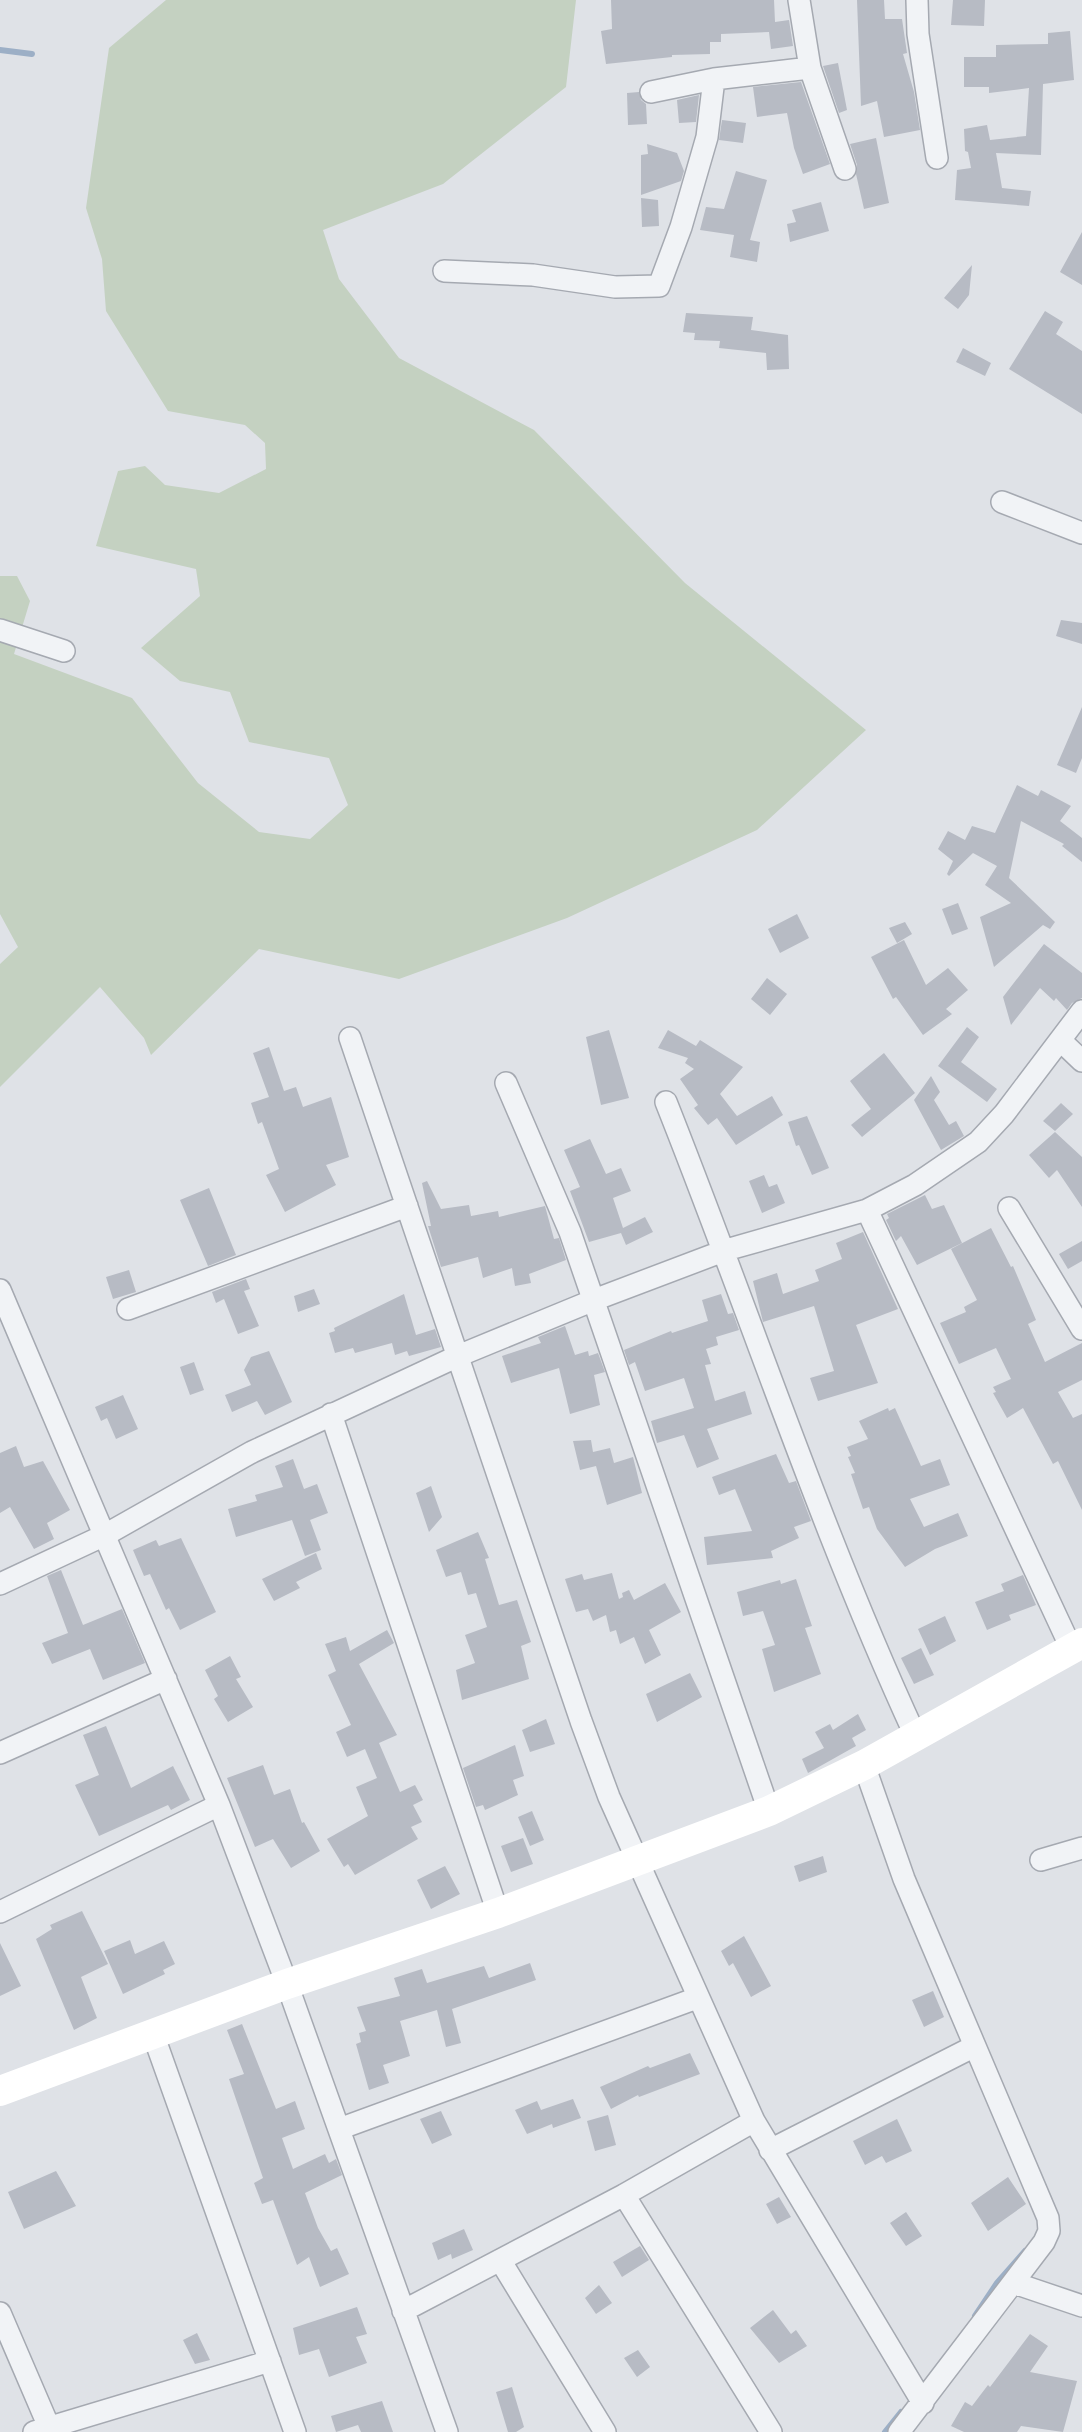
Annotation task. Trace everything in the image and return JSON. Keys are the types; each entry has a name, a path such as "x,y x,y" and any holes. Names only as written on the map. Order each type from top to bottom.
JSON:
{"main road":[{"path":"0,2091 287,1984 498,1913 769,1811 864,1765 1077,1645"}],"street":[{"path":"799,0 810,68 845,169"},
{"path":"916,0 918,34 937,158"},
{"path":"651,92 714,79 810,68"},
{"path":"444,271 523,274 615,287 659,286 681,227 707,137 714,79"},
{"path":"1002,502 1082,533"},
{"path":"0,630 64,651"},
{"path":"0,1584 105,1536 252,1452 458,1356 594,1300 726,1251 867,1210 915,1185 978,1142 1004,1114 1082,1011"},
{"path":"350,1038 581,1721 638,1861 697,1998 754,2121 922,2403"},
{"path":"1060,1040 1082,1061"},
{"path":"506,1083 570,1232 769,1811"},
{"path":"666,1102 726,1251 835,1552 915,1735"},
{"path":"128,1309 408,1206"},
{"path":"1009,1208 1076,1301 1082,1329"},
{"path":"867,1210 1077,1645"},
{"path":"0,1290 219,1805 287,1984 402,2312 447,2432"},
{"path":"331,1414 498,1913"},
{"path":"0,1753 166,1680"},
{"path":"864,1765 904,1879 1048,2218 1049,2231 1044,2242 1014,2283 899,2432"},
{"path":"0,1912 219,1805"},
{"path":"1041,1860 1082,1848"},
{"path":"339,2129 697,1998"},
{"path":"153,2034 295,2432"},
{"path":"771,2150 974,2047"},
{"path":"402,2312 624,2195 754,2121"},
{"path":"624,2195 771,2432"},
{"path":"500,2260 605,2432"},
{"path":"1014,2283 1082,2306"},
{"path":"0,2313 42,2429 270,2361"}],"green space":[{"path":"166,0 576,0 566,87 443,184 323,230 339,279 399,358 534,430 685,583 866,730 757,830 567,918 399,979 259,949 151,1055 144,1038 100,987 0,1087 0,964 18,947 0,914 0,576 17,576 30,601 14,654 132,698 198,783 259,832 310,839 348,805 329,758 249,742 230,692 180,681 141,648 200,596 196,569 96,546 118,471 145,466 165,485 219,493 266,469 265,443 245,425 168,411 106,311 102,259 86,208 109,48"}],"building":[{"path":"611,0 774,0 775,22 789,20 793,46 771,49 769,32 721,34 721,42 710,42 710,54 672,55 672,57 606,64 601,31 612,29"},
{"path":"857,0 884,0 885,19 902,19 907,53 903,54 914,92 920,130 884,137 877,101 861,106"},
{"path":"953,0 985,0 984,26 951,25"},
{"path":"1070,31 1074,80 1043,84 1041,155 996,153 1002,188 1031,191 1029,206 955,200 957,170 971,168 968,152 965,151 964,129 987,125 990,140 1026,136 1029,88 989,93 989,87 964,87 964,57 996,57 996,45 1048,44 1048,33"},
{"path":"838,63 847,110 839,113 823,66"},
{"path":"801,82 830,164 803,174 794,148 787,113 757,117 753,87"},
{"path":"639,92 641,100 646,104 647,124 628,125 627,93"},
{"path":"699,95 696,122 679,123 677,100"},
{"path":"722,120 746,123 743,143 719,140"},
{"path":"876,138 889,203 864,209 856,174 857,165 850,144"},
{"path":"647,144 677,153 684,171 681,181 641,195 641,155 648,154"},
{"path":"736,171 767,180 750,240 760,242 757,262 730,257 734,235 700,230 706,207 724,209"},
{"path":"641,198 658,200 659,226 642,227"},
{"path":"821,202 829,231 790,242 787,224 796,222 792,210"},
{"path":"1082,232 1082,285 1060,272"},
{"path":"972,265 969,295 958,309 944,298"},
{"path":"1045,311 1063,322 1056,334 1082,351 1082,414 1009,369"},
{"path":"686,313 753,317 751,330 788,335 789,369 767,370 766,353 719,348 720,341 694,340 695,333 683,332"},
{"path":"963,348 991,363 985,376 956,362"},
{"path":"1061,620 1082,623 1082,644 1056,636"},
{"path":"1082,707 1082,758 1076,773 1057,765"},
{"path":"1017,785 1038,796 1041,790 1071,806 1060,821 1082,838 1082,862 1062,846 1064,844 1021,821 1009,878 1055,922 1050,929 1043,925 994,967 980,917 1011,903 985,885 997,866 973,853 949,876 947,874 953,861 938,849 948,831 965,840 972,826 995,833"},
{"path":"958,903 968,929 952,935 942,909"},
{"path":"797,914 809,938 780,953 768,929"},
{"path":"905,922 912,934 897,943 889,928"},
{"path":"904,940 926,985 948,968 968,990 946,1009 952,1014 923,1035 896,997 893,999 871,957"},
{"path":"1044,944 1082,973 1082,998 1072,1003 1067,1010 1056,998 1054,1001 1040,988 1011,1025 1003,997"},
{"path":"767,978 787,994 770,1015 751,999"},
{"path":"967,1027 979,1037 961,1062 997,1089 987,1102 938,1066"},
{"path":"609,1030 629,1098 601,1105 586,1037"},
{"path":"668,1030 696,1046 700,1040 743,1067 720,1094 737,1116 772,1096 783,1115 736,1145 717,1118 708,1125 694,1108 698,1105 680,1079 694,1069 685,1063 688,1058 658,1048"},
{"path":"269,1047 284,1091 296,1087 303,1107 331,1097 349,1157 326,1165 336,1185 285,1212 266,1175 279,1169 262,1122 258,1124 251,1103 269,1097 253,1053"},
{"path":"884,1053 915,1093 862,1137 851,1125 871,1109 850,1081"},
{"path":"931,1076 940,1092 934,1100 949,1125 956,1121 964,1136 941,1150 914,1100"},
{"path":"1061,1103 1073,1114 1055,1131 1043,1121"},
{"path":"807,1116 829,1168 812,1175 799,1145 796,1146 788,1122"},
{"path":"1055,1132 1082,1157 1082,1207 1057,1170 1049,1178 1029,1155"},
{"path":"590,1139 606,1174 621,1168 631,1191 613,1198 623,1228 645,1217 653,1232 626,1245 621,1233 589,1242 570,1191 580,1187 564,1150"},
{"path":"764,1175 769,1187 777,1184 785,1203 762,1213 749,1181"},
{"path":"427,1181 441,1209 469,1205 471,1216 498,1211 499,1217 545,1206 554,1239 559,1238 566,1260 529,1274 531,1283 515,1286 512,1268 483,1278 478,1257 441,1267 428,1226 431,1226 422,1183"},
{"path":"209,1188 236,1255 208,1266 180,1200"},
{"path":"925,1195 932,1209 944,1205 962,1243 917,1265 901,1236 896,1241 886,1220 889,1218 887,1214"},
{"path":"991,1228 1011,1267 1013,1266 1036,1320 1028,1324 1045,1362 1082,1343 1082,1380 1058,1392 1073,1418 1082,1414 1082,1510 1058,1461 1053,1464 1023,1408 1007,1418 993,1393 996,1392 993,1387 1011,1379 996,1348 959,1364 940,1323 966,1312 964,1307 977,1300 951,1249"},
{"path":"863,1232 898,1309 856,1325 878,1383 818,1401 810,1378 834,1371 814,1306 763,1322 753,1281 777,1273 783,1294 819,1281 815,1270 842,1259 836,1243"},
{"path":"1082,1241 1082,1261 1068,1269 1059,1254"},
{"path":"129,1270 136,1292 113,1299 106,1277"},
{"path":"246,1279 250,1289 244,1291 259,1326 238,1334 224,1299 216,1303 212,1292"},
{"path":"314,1289 320,1304 298,1312 294,1296"},
{"path":"404,1294 416,1335 435,1329 441,1347 409,1356 407,1351 395,1355 392,1343 355,1353 353,1348 335,1353 329,1333 335,1331 334,1328"},
{"path":"721,1294 728,1314 733,1313 739,1330 716,1337 718,1345 706,1349 711,1364 705,1365 715,1401 745,1391 752,1414 707,1429 719,1459 697,1468 684,1435 657,1443 651,1421 694,1408 684,1378 645,1391 635,1362 629,1365 624,1350 671,1331 672,1333 708,1321 702,1300"},
{"path":"565,1326 575,1355 588,1351 589,1356 598,1353 605,1372 594,1375 600,1405 570,1414 559,1368 511,1383 502,1356 541,1343 538,1337"},
{"path":"269,1351 292,1402 265,1415 257,1401 232,1412 225,1395 251,1385 244,1370 251,1357"},
{"path":"194,1362 204,1390 190,1395 180,1367"},
{"path":"123,1395 138,1429 116,1439 107,1418 101,1421 95,1407"},
{"path":"888,1408 889,1411 895,1408 921,1466 940,1459 950,1485 910,1499 924,1527 958,1513 968,1536 935,1549 905,1567 877,1529 869,1507 863,1509 851,1474 855,1473 848,1457 851,1456 847,1447 868,1439 859,1421"},
{"path":"591,1440 593,1452 610,1448 614,1463 633,1457 642,1493 607,1505 596,1466 580,1470 573,1441"},
{"path":"16,1446 24,1467 43,1461 70,1510 47,1523 54,1539 34,1549 10,1507 0,1513 0,1453"},
{"path":"776,1454 789,1483 796,1481 811,1521 794,1527 799,1538 771,1551 773,1558 707,1565 704,1537 752,1531 735,1489 719,1495 712,1477"},
{"path":"293,1459 304,1489 317,1484 328,1513 310,1520 321,1550 305,1556 292,1520 236,1537 228,1509 257,1501 255,1495 283,1487 275,1466"},
{"path":"431,1486 442,1517 429,1532 416,1493"},
{"path":"478,1532 489,1558 485,1559 499,1605 517,1600 531,1642 521,1646 529,1679 462,1700 456,1670 475,1663 465,1635 487,1627 476,1593 468,1595 461,1572 446,1577 436,1550"},
{"path":"181,1538 216,1612 180,1630 169,1608 166,1610 150,1574 144,1576 133,1550 156,1540 159,1546"},
{"path":"316,1553 322,1569 296,1582 300,1588 274,1601 262,1579"},
{"path":"61,1570 83,1625 122,1609 145,1663 103,1680 90,1649 52,1664 42,1643 68,1633 47,1576"},
{"path":"612,1573 619,1599 623,1597 622,1593 629,1590 634,1600 665,1583 681,1612 649,1630 661,1655 645,1664 634,1637 620,1644 616,1630 610,1632 606,1615 593,1621 588,1609 576,1612 565,1579 582,1574 584,1580"},
{"path":"1023,1575 1036,1605 1009,1615 1011,1620 987,1630 975,1602 1004,1591 1001,1584"},
{"path":"796,1579 812,1626 805,1628 821,1674 774,1692 762,1649 775,1645 763,1611 743,1616 737,1592 780,1580 781,1584"},
{"path":"945,1616 956,1641 930,1655 918,1629"},
{"path":"387,1630 394,1643 359,1664 397,1735 379,1743 400,1792 415,1785 423,1800 413,1805 422,1822 411,1827 418,1839 355,1875 348,1864 344,1867 327,1839 368,1816 356,1787 377,1778 365,1749 347,1757 336,1732 351,1725 328,1675 336,1671 325,1644 346,1637 350,1651"},
{"path":"921,1648 934,1675 914,1684 901,1658"},
{"path":"230,1656 241,1677 236,1679 253,1707 228,1722 214,1699 218,1696 205,1670"},
{"path":"690,1673 702,1697 657,1722 646,1694"},
{"path":"858,1714 866,1730 852,1738 856,1746 808,1773 802,1759 824,1748 815,1732 830,1724 833,1730"},
{"path":"546,1719 555,1744 530,1752 522,1730"},
{"path":"106,1726 131,1788 173,1766 190,1800 171,1810 168,1805 99,1836 75,1785 99,1775 83,1735"},
{"path":"515,1745 524,1776 513,1780 518,1795 485,1810 483,1805 476,1807 463,1768"},
{"path":"263,1765 274,1795 290,1789 302,1823 304,1822 320,1851 291,1868 273,1839 255,1847 227,1778"},
{"path":"532,1811 544,1840 530,1846 518,1817"},
{"path":"523,1838 533,1864 511,1872 501,1846"},
{"path":"823,1856 827,1872 799,1882 794,1866"},
{"path":"445,1866 460,1894 431,1909 417,1880"},
{"path":"82,1911 108,1964 81,1977 97,2018 74,2030 36,1939 52,1929 50,1925"},
{"path":"744,1936 771,1986 751,1997 733,1963 729,1966 721,1951"},
{"path":"130,1940 135,1954 164,1941 175,1964 163,1970 165,1974 123,1994 104,1951"},
{"path":"0,1943 21,1986 0,1996"},
{"path":"530,1963 536,1980 452,2009 461,2043 446,2047 437,2010 400,2021 410,2056 383,2065 389,2083 369,2090 356,2044 361,2042 359,2033 366,2031 357,2007 400,1996 394,1978 422,1969 427,1983 484,1966 489,1978"},
{"path":"933,1991 944,2017 924,2027 912,2000"},
{"path":"242,2024 276,2109 295,2101 305,2129 282,2138 293,2169 325,2154 329,2163 336,2159 342,2175 305,2193 318,2228 331,2251 337,2248 349,2274 320,2287 309,2257 297,2265 273,2200 262,2204 254,2183 263,2178 229,2079 244,2074 227,2030"},
{"path":"690,2053 700,2074 639,2097 638,2095 611,2109 600,2087 648,2066 650,2068"},
{"path":"573,2099 581,2118 553,2128 552,2124 527,2134 515,2110 537,2101 541,2110"},
{"path":"441,2111 452,2135 432,2144 420,2119"},
{"path":"608,2115 616,2145 595,2151 587,2121"},
{"path":"897,2119 912,2151 886,2163 882,2156 865,2165 853,2141"},
{"path":"56,2171 76,2206 24,2229 8,2192"},
{"path":"1008,2177 1026,2204 988,2231 971,2203"},
{"path":"779,2197 791,2217 777,2224 766,2204"},
{"path":"906,2212 922,2236 906,2246 890,2223"},
{"path":"464,2229 473,2250 452,2259 451,2254 438,2260 432,2243"},
{"path":"640,2246 649,2260 622,2277 613,2262"},
{"path":"599,2285 612,2303 596,2314 585,2298"},
{"path":"357,2307 367,2334 356,2337 367,2363 329,2377 319,2349 299,2355 293,2328"},
{"path":"773,2310 791,2334 796,2330 807,2346 779,2363 750,2328"},
{"path":"197,2333 210,2360 195,2364 183,2340"},
{"path":"1030,2334 1048,2346 1030,2372 1077,2381 1063,2432 1021,2426 1017,2432 964,2432 951,2426 965,2402 972,2406 988,2385 990,2387"},
{"path":"638,2350 650,2367 637,2377 624,2358"},
{"path":"512,2387 524,2427 516,2432 508,2432 496,2392"},
{"path":"382,2401 393,2432 361,2432 358,2425 336,2432 331,2416"}],"waterway":[{"path":"0,50 32,54"},
{"path":"975,2316 997,2283 1025,2251"},
{"path":"885,2432 901,2412"}]}
